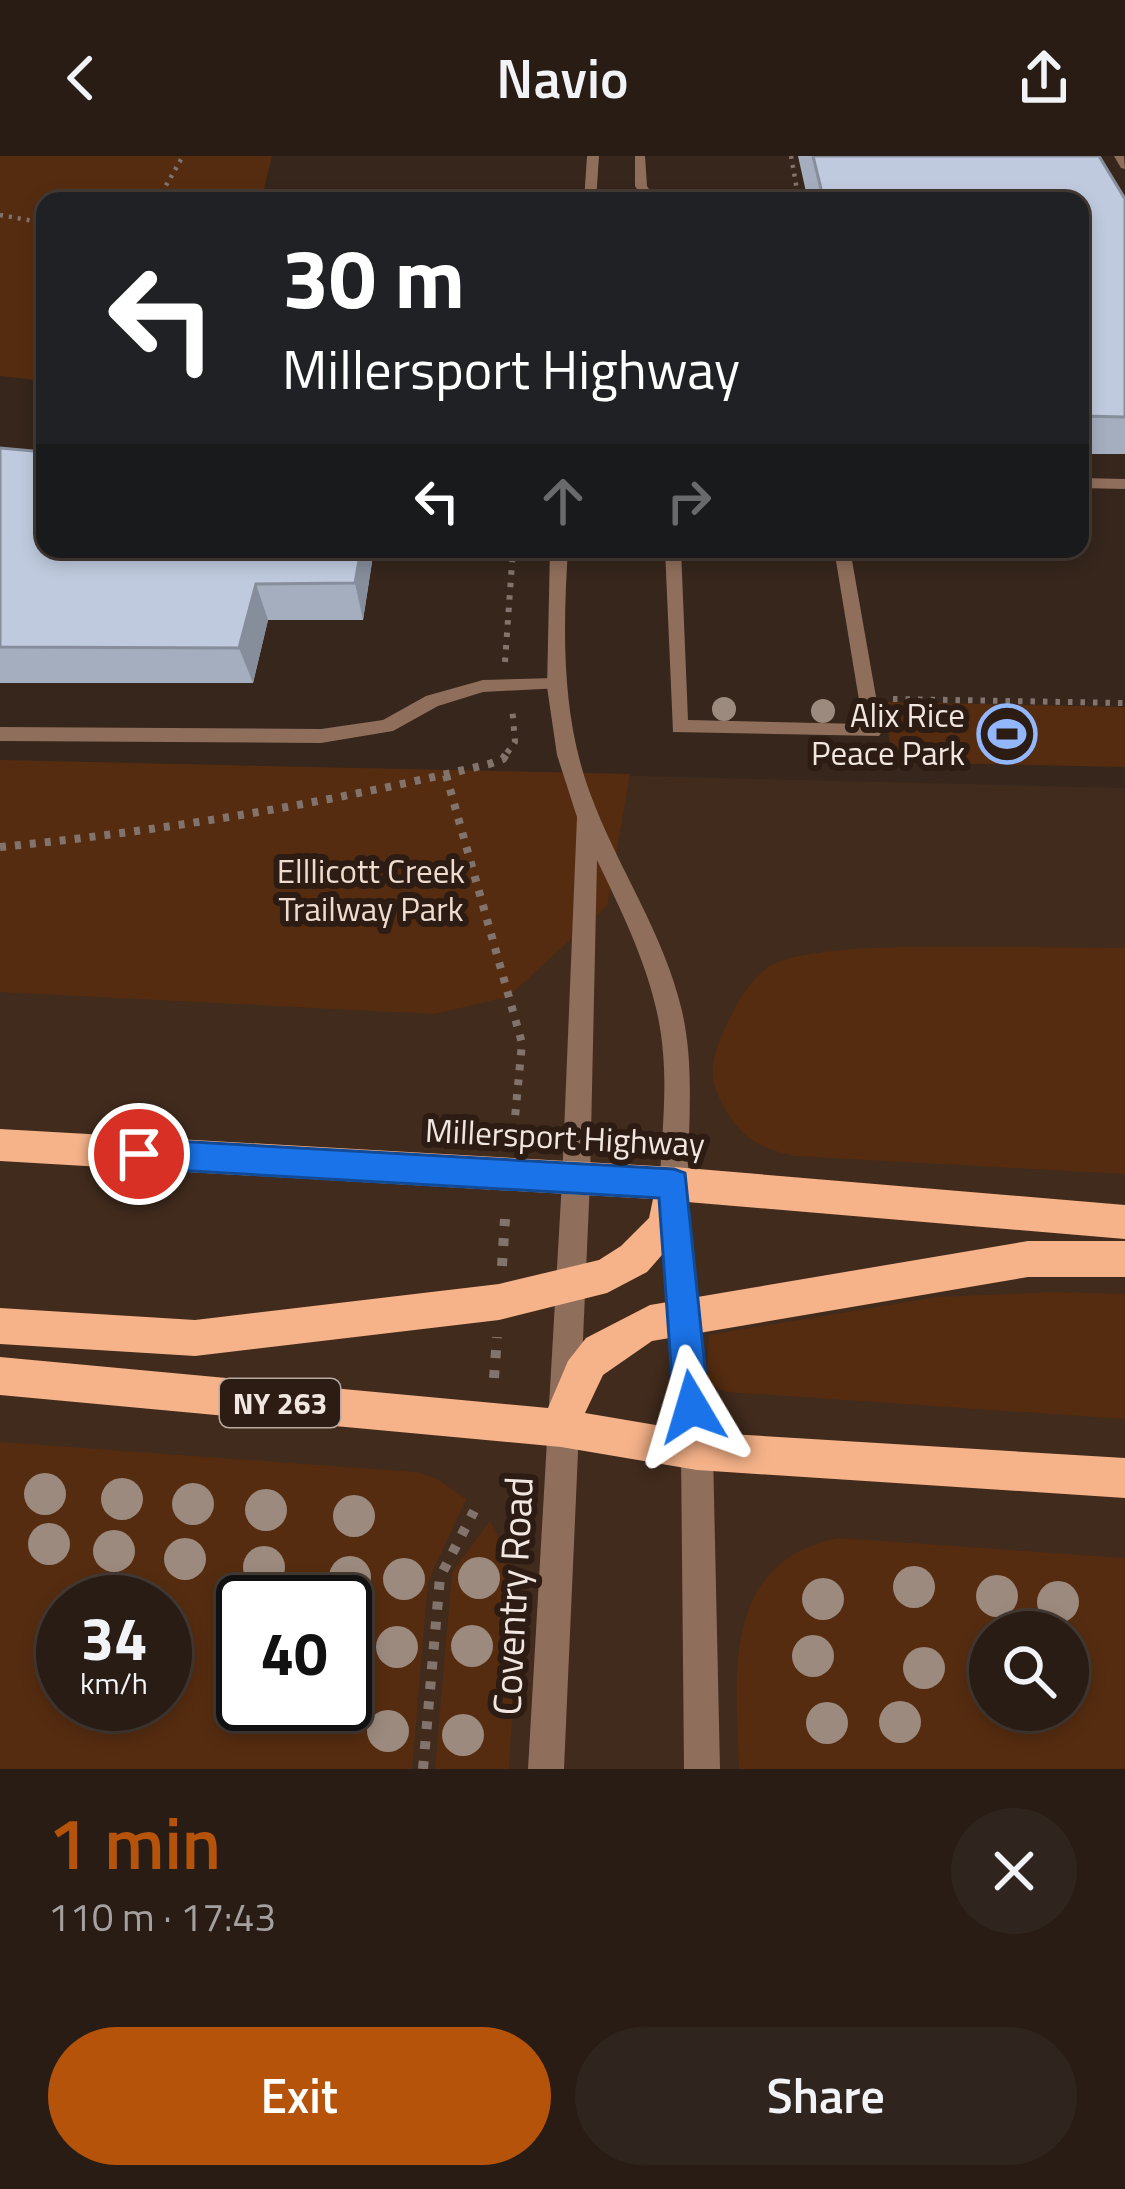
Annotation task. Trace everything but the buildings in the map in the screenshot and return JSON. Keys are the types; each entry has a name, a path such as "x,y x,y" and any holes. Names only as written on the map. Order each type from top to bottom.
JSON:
{"main road":[{"name":"Millersport Highway","path":"0,1145 674,1184 1125,1222"},
{"path":"0,1326 195,1338 499,1302 608,1275 634,1259 664,1227 674,1184"},
{"path":"561,1428 579,1370 614,1338 650,1323 1028,1258 1125,1259"},
{"name":"NY 263","path":"0,1376 561,1428 697,1451 1125,1478"}],"street":[{"path":"590,192 592,156"},
{"path":"559,558 555,684 588,817 638,920 674,1036 674,1184 681,1318 697,1451 702,1769"},
{"name":"Coventry Road","path":"546,1769 576,1180 588,817"}],"lane":[{"path":"640,156 645,192"},
{"path":"1119,156 1125,166"},
{"path":"1089,483 1125,484"},
{"path":"673,558 679,728 873,731 844,558"},
{"path":"0,734 321,736 387,726 432,701 483,686 555,684"}],"path":[{"path":"162,192 184,156"},
{"path":"790,156 797,192"},
{"path":"0,215 36,221"},
{"path":"882,699 1125,704"},
{"path":"446,775 522,1042 514,1128"},
{"path":"501,1273 505,1219"},
{"path":"494,1378 498,1317"},
{"path":"423,1769 440,1577 474,1511"}],"shaded area":[{"path":"0,760 1125,788 1125,1769 0,1769"}],"green space":[{"path":"0,156 272,156 263,192 36,192 36,380 0,376"},
{"name":"Alix Rice Peace Park","path":"883,702 1125,707 1125,767 893,762"},
{"name":"Elllicott Creek Trailway Park","path":"0,760 630,774 607,906 508,997 434,1014 0,992"},
{"path":"941,946 1125,948 1125,1174 795,1156 767,1148 746,1135 716,1090 716,1051 742,995 767,968 788,959 857,949"},
{"path":"1125,1294 1125,1419 727,1392 706,1383 709,1335 937,1297"},
{"path":"0,1442 416,1472 436,1478 466,1499 428,1582 412,1769 0,1769"},
{"path":"490,1521 511,1561 519,1595 509,1769 435,1769 452,1572"},
{"path":"838,1538 1125,1558 1125,1769 739,1769 738,1661 743,1628 754,1597 772,1571 800,1551"}],"place":[{"name":"Alix Rice Peace Park","path":"1007,734"}],"route":[{"path":"139,1154 674,1184 681,1318 692,1407"}]}
